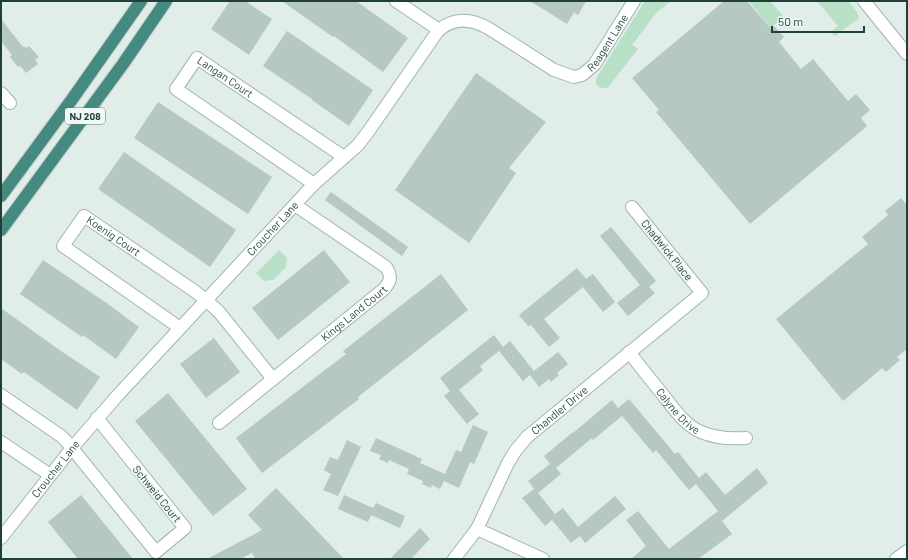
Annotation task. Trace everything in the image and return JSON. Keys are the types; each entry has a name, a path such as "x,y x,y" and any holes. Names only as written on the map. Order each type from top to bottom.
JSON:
{"highway":[{"name":"NJ 208","path":"1,196 141,1"},
{"name":"NJ 208","path":"1,230 114,76 166,1"}],"street":[{"path":"396,1 439,30"},
{"name":"Reagent Lane","path":"574,77 582,75 594,65 634,1"},
{"path":"864,1 907,54"},
{"name":"Croucher Lane","path":"1,538 97,418 314,184 358,145 439,30 449,24 459,21 467,20 479,23 554,70 574,77"},
{"name":"Langan Court","path":"314,184 176,89 198,58 344,157"},
{"path":"1,93 10,103"},
{"name":"Kings Land Court","path":"218,423 388,285 390,279 386,267 295,205"},
{"name":"Chadwick Place","path":"632,207 702,292"},
{"name":"Koenig Court","path":"180,328 63,246 84,216 206,300 218,312 273,379"},
{"name":"Chandler Drive","path":"454,559 477,529 508,464 516,450 527,437 702,292"},
{"name":"Calyne Drive","path":"629,352 678,414 688,424 700,432 714,436 730,439 746,438"},
{"path":"1,395 61,436 72,448"},
{"name":"Schweid Court","path":"72,448 156,552 185,528 97,418"},
{"path":"1,442 50,475"},
{"path":"477,529 543,559"},
{"path":"896,559 907,551"}],"green space":[{"path":"645,1 671,1 657,12 632,45 638,49 608,87 600,88 596,84 597,77"},
{"path":"749,1 770,1 784,17 770,28"},
{"path":"817,1 848,1 857,12 859,18 835,36 833,35 832,31 838,26"},
{"path":"279,250 287,258 286,267 273,280 264,281 256,273"}],"building":[{"path":"230,1 245,1 272,19 249,55 211,29"},
{"path":"282,1 356,1 408,38 383,72 334,36 333,37"},
{"path":"530,1 586,1 578,15 574,12 567,24"},
{"path":"724,1 747,1 771,29 774,26 784,37 779,42 801,69 813,59 848,101 856,94 870,110 861,118 867,126 750,224 656,112 659,110 632,78"},
{"path":"1,19 23,47 24,46 26,48 29,46 39,57 35,60 38,64 26,73 20,66 18,67 10,57 12,55 1,41"},
{"path":"287,31 373,90 349,126 263,66"},
{"path":"476,73 546,122 509,168 516,173 469,243 395,190"},
{"path":"158,102 272,177 248,214 134,138"},
{"path":"124,152 236,230 210,267 98,189"},
{"path":"331,192 408,247 402,256 325,200"},
{"path":"901,198 907,205 907,349 897,357 900,360 886,372 882,368 843,401 776,319 868,244 862,237 888,215 885,211"},
{"path":"611,227 656,281 649,287 655,293 628,316 617,303 640,285 600,236"},
{"path":"324,250 350,282 278,340 252,308"},
{"path":"43,260 139,327 116,359 83,335 82,337 20,294"},
{"path":"577,268 586,279 593,274 615,302 603,312 583,287 544,319 560,338 549,347 531,325 528,326 519,315"},
{"path":"441,274 468,310 358,397 359,399 262,473 236,438 346,354 343,351"},
{"path":"1,308 100,377 77,410 24,372 22,374 1,359"},
{"path":"494,335 503,347 510,341 534,371 558,352 568,364 557,373 559,375 551,382 549,379 539,387 530,375 523,381 499,351 480,366 483,370 459,390 479,414 467,424 444,396 450,391 440,378"},
{"path":"214,338 240,372 206,398 180,364"},
{"path":"168,393 247,489 213,516 135,421"},
{"path":"629,399 675,454 678,452 699,478 706,472 725,495 757,468 768,483 722,521 732,534 698,559 631,559 646,546 626,520 638,511 669,549 718,511 696,484 689,490 656,450 653,453 622,416 593,440 592,438 556,468 561,474 538,493 555,514 563,508 578,527 615,496 626,509 585,543 580,536 571,543 552,520 545,526 522,498 534,489 528,481 550,464 544,456 612,400 618,408"},
{"path":"473,425 488,432 474,464 470,462 459,488 444,481 440,489 432,485 431,488 422,484 423,481 407,474 409,469 389,460 388,463 379,459 381,455 370,451 376,438 422,459 420,463 445,474 456,450 461,452"},
{"path":"347,440 361,447 338,496 323,490 331,474 324,470 330,457 338,460"},
{"path":"276,488 344,559 255,559 252,553 240,559 207,559 262,530 248,515"},
{"path":"81,495 133,559 78,559 48,522"},
{"path":"344,495 373,508 376,503 405,516 400,528 371,515 368,522 338,509"},
{"path":"420,528 430,539 411,559 390,559"}]}
